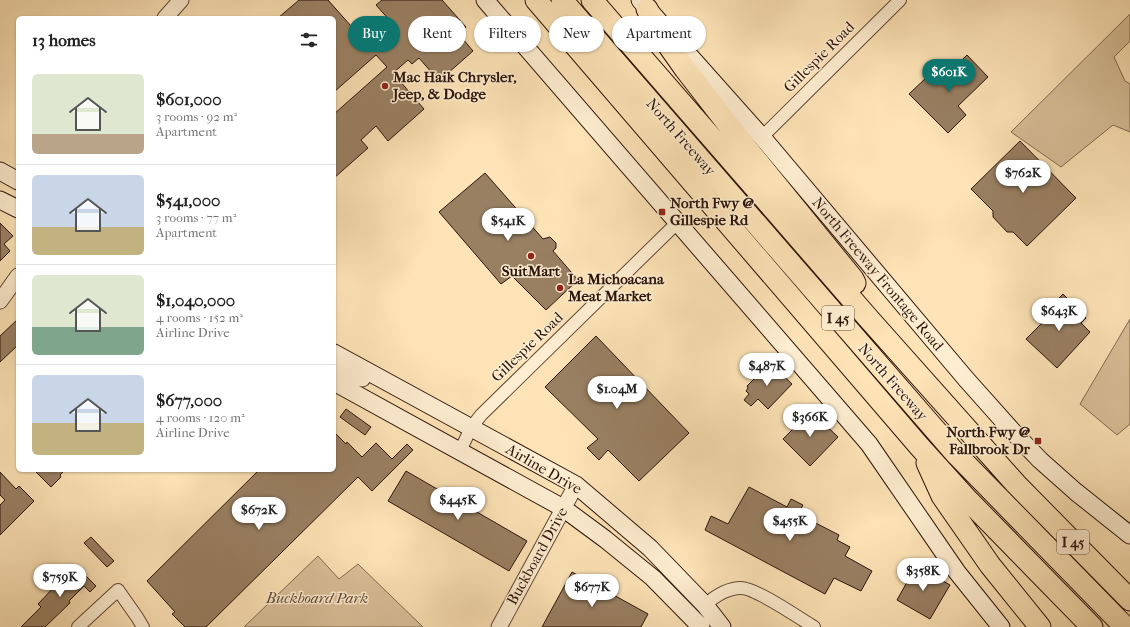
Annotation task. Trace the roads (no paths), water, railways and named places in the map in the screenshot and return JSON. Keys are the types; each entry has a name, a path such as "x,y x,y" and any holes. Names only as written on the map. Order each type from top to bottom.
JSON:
{"highway":[{"name":"North Freeway","path":"536,0 966,498 1092,627"},
{"name":"North Freeway","path":"562,0 957,455 1124,627"},
{"name":"North Freeway","path":"592,0 869,319 1016,484 1130,600"},
{"path":"644,4 661,35 685,69 853,279 869,319"},
{"path":"920,446 942,496 990,565 1040,627"}],"main road":[{"path":"485,0 869,444 957,572 1001,627"},
{"name":"North Freeway Frontage Road","path":"644,4 762,137 966,379 1015,434 1052,471 1130,535"},
{"path":"0,171 16,180"},
{"path":"0,200 16,208"},
{"name":"Airline Drive","path":"336,354 576,485 650,548 705,605 722,627"},
{"path":"336,371 348,370 365,379 378,377"},
{"name":"Airline Drive","path":"336,383 563,508 605,539 653,578 701,627"},
{"path":"678,602 699,610 705,605"}],"street":[{"path":"167,16 181,0"},
{"name":"Gillespie Road","path":"762,137 900,0"},
{"name":"Gillespie Road","path":"460,451 471,428 481,415 678,222"},
{"path":"0,301 16,279"},
{"name":"Buckboard Drive","path":"499,627 576,485"},
{"path":"705,605 729,590 741,588 754,591 814,627"},
{"path":"78,627 118,590 143,627"}],"place":[{"name":"Mac Haik Chrysler, Jeep, & Dodge","path":"385,86"},
{"name":"North Fwy @ Gillespie Rd","path":"662,212"},
{"name":"SuitMart","path":"531,256"},
{"name":"La Michoacana Meat Market","path":"560,288"},
{"name":"North Fwy @ Fallbrook Dr","path":"1038,441"}],"park label":[{"name":"Buckboard Park","path":"317,598"}]}
